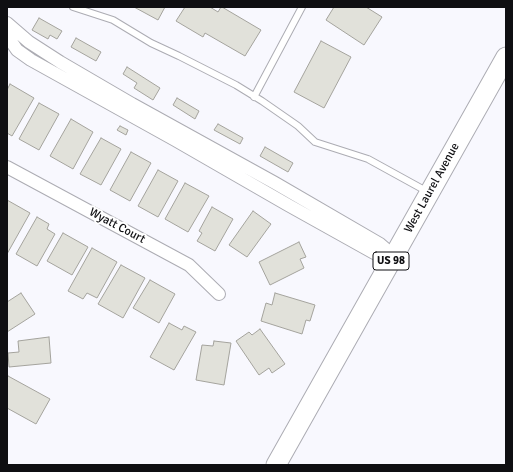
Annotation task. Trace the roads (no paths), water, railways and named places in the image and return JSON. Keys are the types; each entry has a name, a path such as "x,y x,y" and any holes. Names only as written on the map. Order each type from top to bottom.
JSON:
{"main road":[{"name":"West Laurel Avenue","path":"276,465 506,57"}],"street":[{"path":"7,23 30,42 60,62 132,104 275,183 380,244 394,256"},
{"path":"7,34 17,50 31,60 176,140 374,253 394,256"},
{"name":"Wyatt Court","path":"7,166 189,265 219,294"}],"lane":[{"path":"73,7 113,20 151,44 179,56 236,85 298,126 315,142 368,159 430,193"},
{"path":"254,97 302,7"}]}
